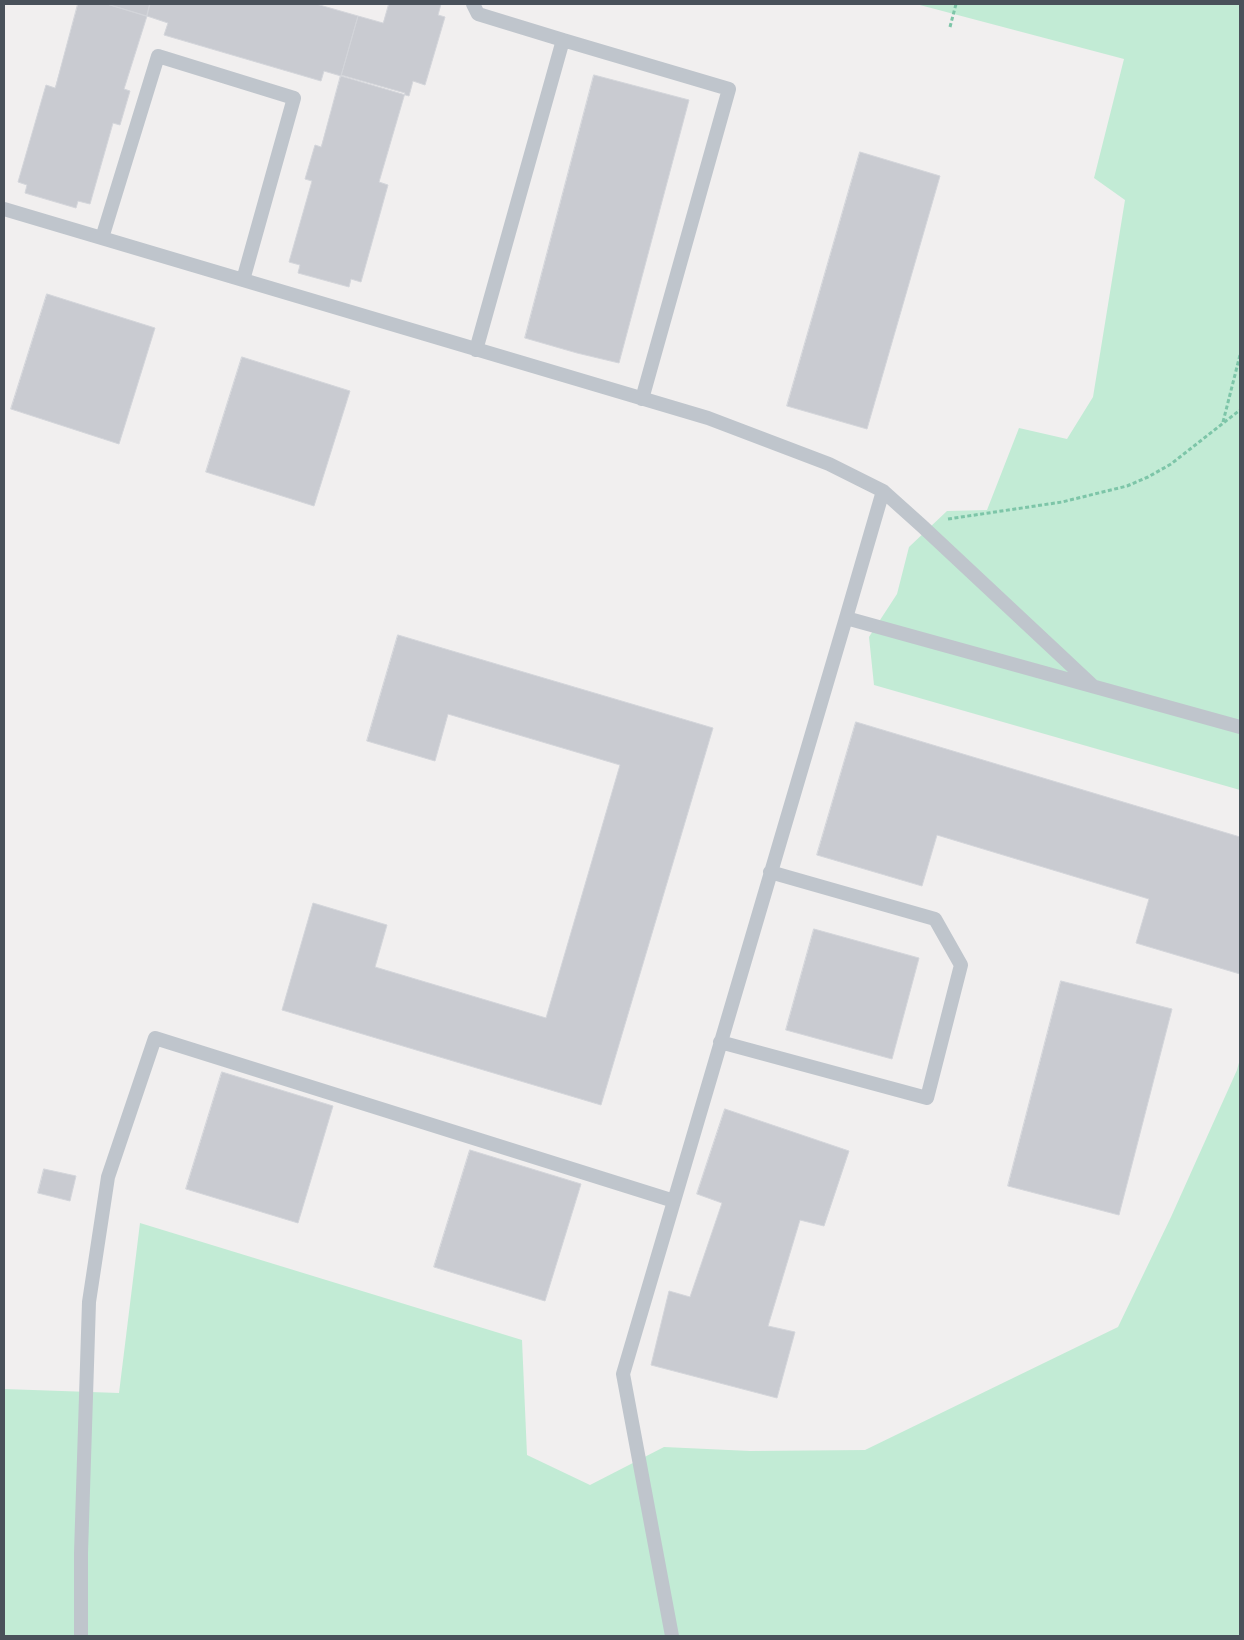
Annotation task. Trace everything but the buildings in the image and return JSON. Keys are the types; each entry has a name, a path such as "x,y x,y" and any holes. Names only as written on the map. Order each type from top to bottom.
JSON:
{"lane":[{"path":"473,4 478,14 729,89 642,399"},
{"path":"476,350 563,40"},
{"path":"102,238 158,56 294,98 243,280"},
{"path":"4,209 708,418 828,464 883,491 1093,686"},
{"path":"672,1636 623,1374 883,491"},
{"path":"846,618 1240,727"},
{"path":"720,1042 927,1098 961,965 935,919 770,872"},
{"path":"81,1636 89,1302 108,1177 155,1038 674,1201"}],"path":[{"path":"950,27 956,4"},
{"path":"1223,423 1240,355"},
{"path":"922,526 973,515 1062,502 1126,486 1148,477 1171,464 1240,410"}],"green space":[{"path":"916,4 1240,4 1240,790 874,685 869,637 897,594 909,547 947,511 987,510 1019,428 1067,439 1093,397 1125,200 1094,178 1124,59"},
{"path":"1240,1059 1240,1636 4,1636 4,1389 119,1393 140,1223 522,1340 527,1455 590,1485 664,1447 750,1451 865,1450 1118,1327 1171,1217 1237,1070"}]}
